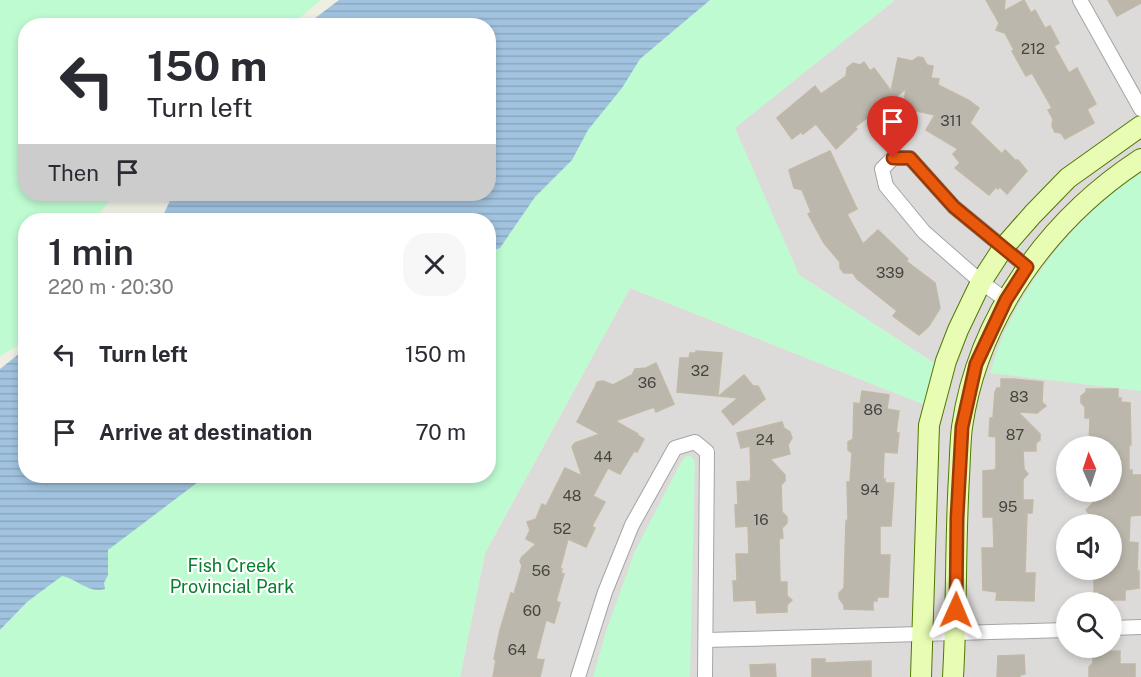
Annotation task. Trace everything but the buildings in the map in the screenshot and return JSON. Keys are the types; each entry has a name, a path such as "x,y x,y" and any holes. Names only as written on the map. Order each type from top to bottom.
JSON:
{"street":[{"path":"1080,0 1141,109"},
{"path":"921,677 929,425 946,361 981,282 1003,248 1068,178 1141,126"},
{"path":"1006,300 981,282 924,232 885,186 882,169 893,158 910,158 954,207 1027,267"},
{"path":"953,677 962,427 976,364 1006,300 1027,267 1076,209 1116,175 1141,159"},
{"path":"578,677 605,592 632,525 675,448 695,442 707,452 705,677"},
{"path":"1122,628 1141,627"},
{"path":"706,640 1056,630"}],"shaded area":[{"path":"895,0 1141,0 1141,677 460,677 485,553 630,288 923,404 934,363 799,275 734,128"}],"green space":[{"path":"0,0 321,0 299,18 18,18 18,201 109,201 100,213 18,213 18,345 0,356"},
{"name":"Fish Creek Provincial Park","path":"710,0 895,0 735,128 799,275 934,363 923,404 630,288 485,553 460,677 0,677 0,613 186,483 496,483 496,234 646,50"},
{"path":"1141,173 1141,391 990,373 1006,329 1046,262 1099,205"},
{"path":"686,456 691,456 695,461 690,677 593,677 606,631 635,551"}],"water":[{"path":"339,0 710,0 640,59 622,88 588,130 572,160 535,197 500,248 496,249 496,213 164,213 170,201 496,201 496,18 315,18"},
{"path":"18,355 18,483 197,483 108,550 108,575 104,583 105,589 94,590 62,576 27,602 0,630 0,369"}],"route":[{"path":"893,158 910,158 954,207 1027,267 1006,300 976,364 962,427 957,518 956,610"}]}
